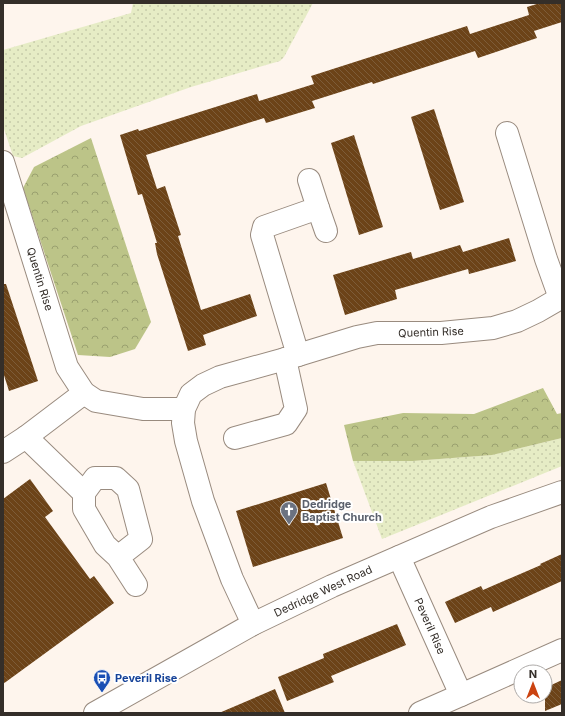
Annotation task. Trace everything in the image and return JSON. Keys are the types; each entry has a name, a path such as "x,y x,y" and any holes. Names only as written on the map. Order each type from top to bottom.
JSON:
{"street":[{"name":"Quentin Rise","path":"253,624 232,579 204,501 186,441 182,423 184,409 191,394 203,385 220,377 357,337 377,333 441,333 492,328 517,321 538,311 561,297 546,259 507,133"},
{"name":"Quentin Rise","path":"3,162 67,367 84,393 96,401 129,407 143,409 184,409"},
{"path":"309,180 326,231"},
{"path":"235,438 286,424 296,409 291,357 262,235 264,227 318,208"},
{"path":"3,452 26,437 84,393"},
{"path":"26,437 84,492"},
{"path":"118,557 141,539 128,489 116,478 95,478 84,492 84,509 105,546 118,557 136,585"},
{"name":"Dedridge West Road","path":"94,713 253,624 332,586 490,517 562,492"},
{"name":"Peveril Rise","path":"399,557 460,695"},
{"path":"420,713 562,650"}],"green space":[{"path":"133,3 313,3 284,57 280,61 191,87 81,126 22,158 13,156 3,126 3,50 131,13"},
{"path":"91,138 151,322 135,349 110,357 78,355 23,188 34,167"},
{"path":"543,388 557,414 562,413 562,438 492,455 413,461 353,461 344,425 403,413 474,414"},
{"path":"562,438 562,466 382,539 353,461 413,461 491,455"}],"building":[{"path":"540,3 562,3 562,22 534,31 537,38 478,58 475,51 373,84 372,82 312,101 315,108 266,123 264,118 146,155 157,189 165,186 181,235 178,236 201,310 250,294 257,316 203,335 206,345 188,351 157,254 155,243 157,243 142,194 138,195 120,135 138,129 139,131 257,94 259,101 314,84 311,76 467,26 470,34 529,15 527,7"},
{"path":"434,109 464,202 440,210 411,117"},
{"path":"354,135 383,227 359,235 331,143"},
{"path":"509,238 516,261 469,274 468,269 395,290 397,299 345,315 333,275 411,252 413,259 460,245 463,252"},
{"path":"3,284 6,284 38,381 9,391 3,372"},
{"path":"30,479 53,511 45,517 90,579 94,576 114,603 3,684 3,499"},
{"name":"Dedridge Baptist Church","path":"326,483 343,538 253,567 236,511"},
{"path":"562,554 562,581 493,612 491,607 455,623 445,602 481,586 483,590 541,565 540,564"},
{"path":"397,624 406,645 331,676 334,682 287,701 278,677 324,658 323,654"},
{"path":"562,680 562,704 545,711 545,704 553,704 553,684"},
{"path":"275,689 285,713 219,713"}],"place":[{"name":"Dedridge Baptist Church","path":"289,525"},
{"name":"Peveril Rise","path":"102,693"}]}
